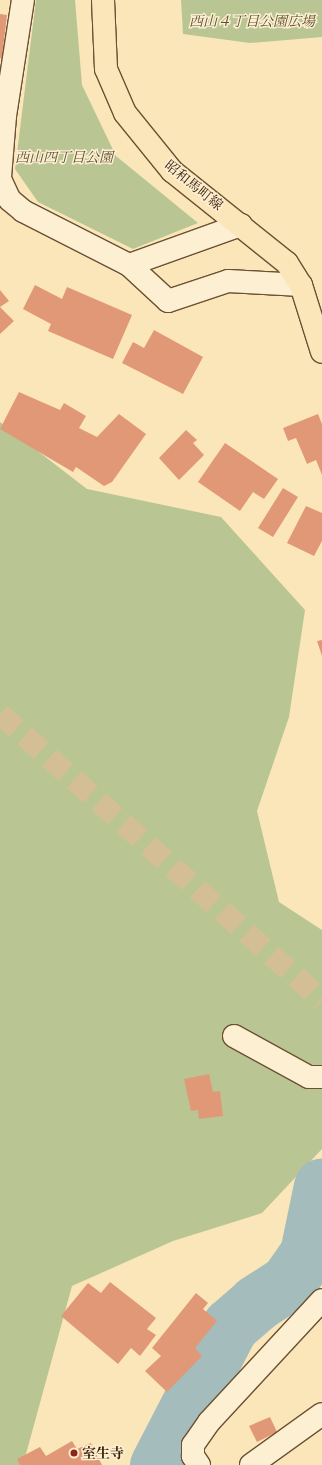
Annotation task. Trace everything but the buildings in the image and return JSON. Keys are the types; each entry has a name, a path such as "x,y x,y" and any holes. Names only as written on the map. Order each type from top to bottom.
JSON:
{"main road":[{"name":"昭和馬町線","path":"103,0 106,69 125,113 172,171 288,263 301,285 322,352"}],"street":[{"path":"23,0 5,116 0,178 10,200 10,210 129,265 168,300 228,281 301,285"},
{"path":"129,265 241,225"},
{"path":"234,1036 309,1077 322,1077"},
{"path":"199,1465 194,1456 193,1445 209,1422 322,1300"},
{"path":"251,1465 322,1414"}],"green space":[{"name":"西山四丁目公園","path":"36,0 75,0 82,85 116,156 198,223 133,249 38,202 15,169"},
{"name":"西山４丁目公園広場","path":"181,0 322,0 322,37 250,43 183,34"},
{"path":"0,422 87,489 221,517 305,610 289,717 257,811 279,902 322,930 322,1149 262,1213 173,1241 72,1286 23,1465 0,1465"}],"waterway":[{"path":"158,1465 230,1326 256,1303 288,1282 308,1253 322,1186"}],"tunnel":[{"path":"0,714 322,1000"}],"place":[{"name":"室生寺","path":"74,1453"}]}
